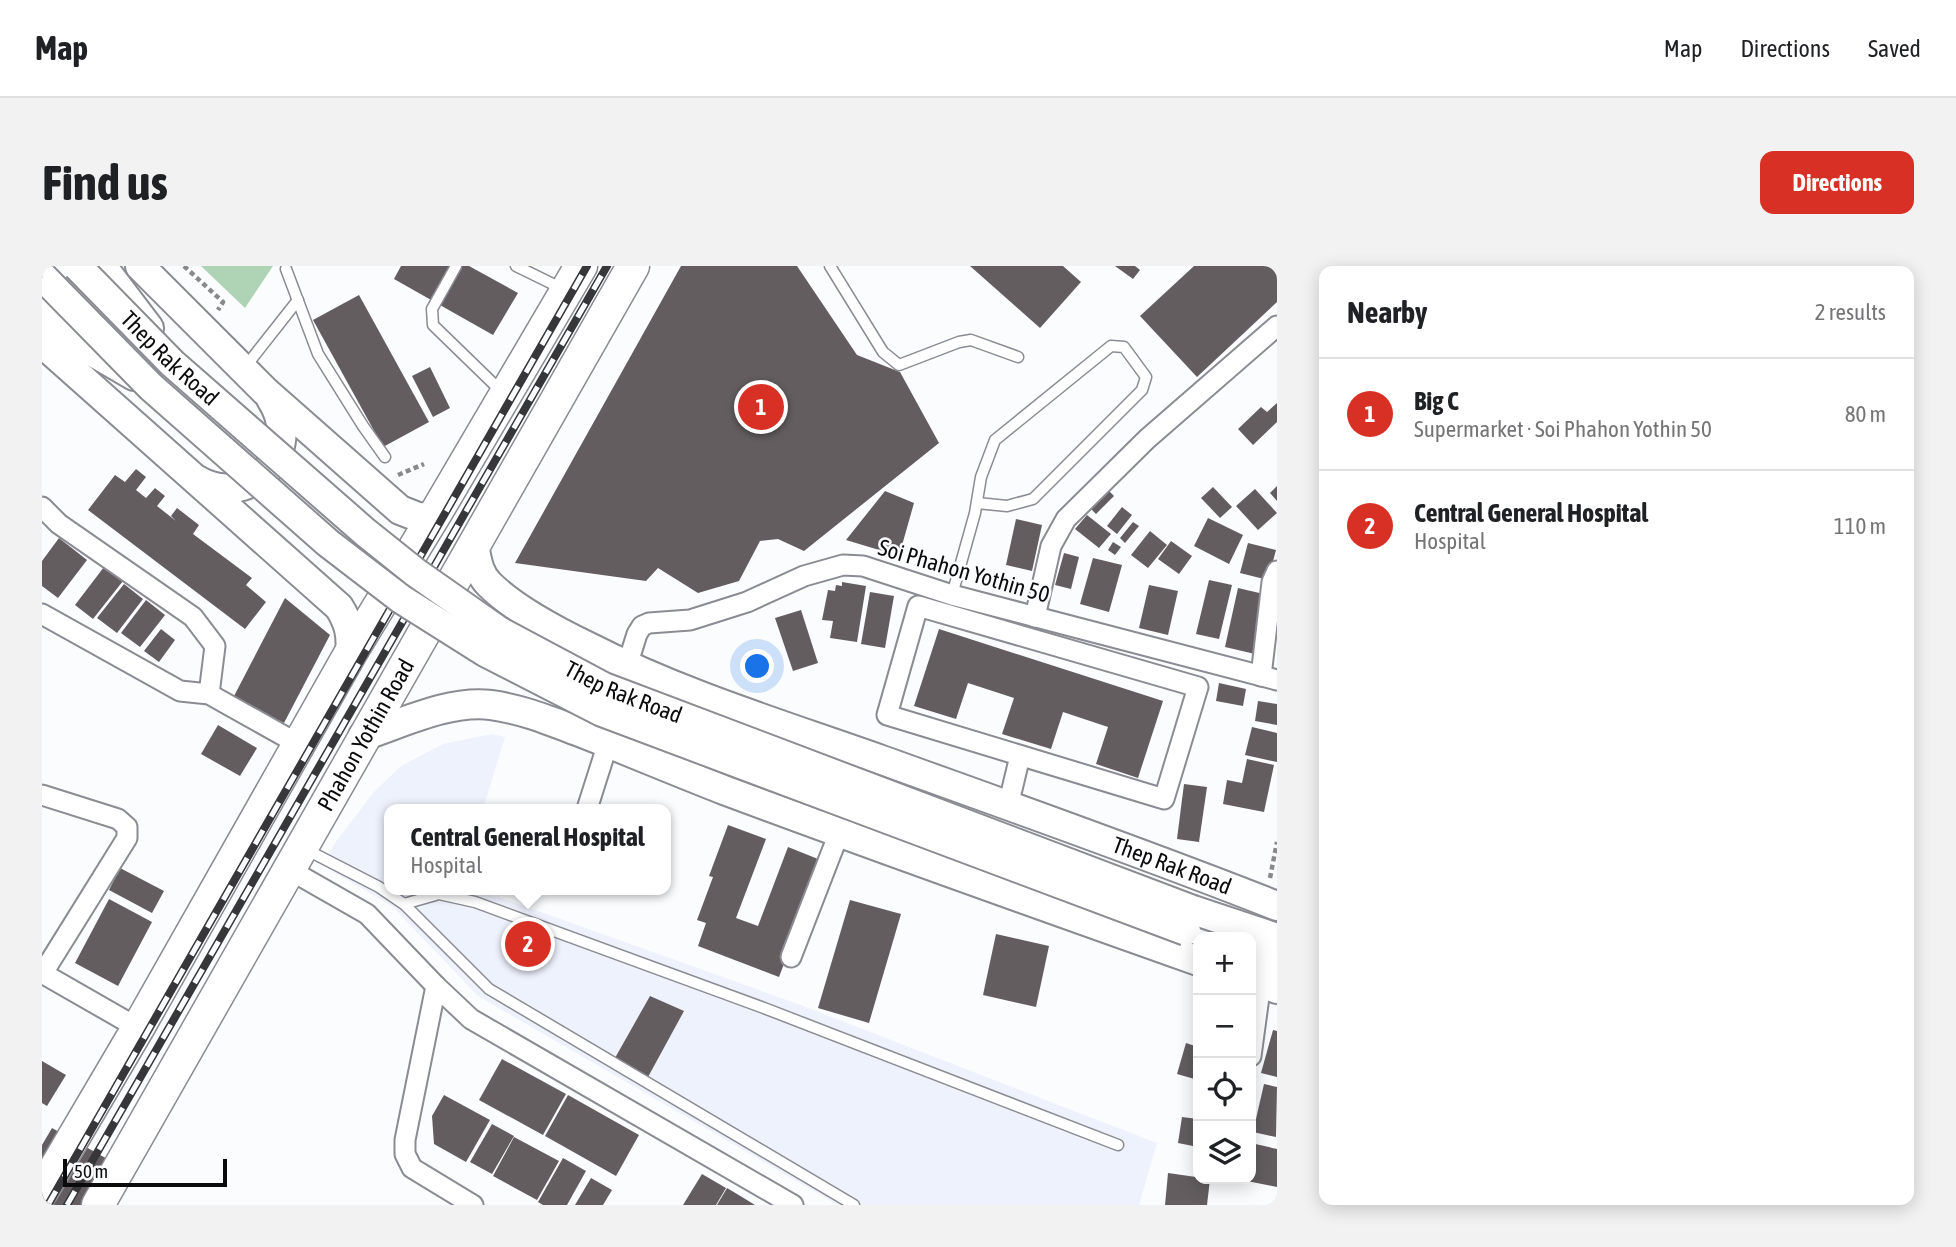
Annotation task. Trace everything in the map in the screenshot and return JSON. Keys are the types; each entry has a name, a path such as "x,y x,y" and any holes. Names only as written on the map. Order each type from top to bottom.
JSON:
{"main road":[{"name":"Thep Rak Road","path":"77,266 172,363 365,532 415,572 499,631 604,687 1194,926"},
{"path":"102,266 132,303 172,363"},
{"name":"Thep Rak Road","path":"140,266 265,391 400,510 418,517 433,518"},
{"name":"Phahon Yothin Road","path":"98,1205 633,266"},
{"name":"Thep Rak Road","path":"42,276 151,387 339,551 401,598 509,664 602,712 1194,926 1277,938"},
{"path":"42,1191 351,654 574,279"},
{"path":"42,312 91,351 151,387"},
{"path":"42,337 52,352 340,607 350,629 351,654"},
{"path":"184,471 204,484 227,489 248,484 263,475 280,450 282,432 279,413 265,391"},
{"name":"Thep Rak Road","path":"474,545 478,568 488,583 504,596 553,629 626,666 702,698 1008,806 1271,903"},
{"path":"673,771 655,752 652,740 656,716 668,704 680,698 702,698"},
{"path":"363,736 455,707 488,705 523,711 839,833 1193,959"},
{"path":"1256,964 1266,979"}],"street":[{"path":"1035,617 1051,546 1066,519 1147,439 1277,326"},
{"path":"42,507 59,524 193,617 215,646 209,694"},
{"name":"Soi Phahon Yothin 50","path":"626,666 636,634 642,626 649,623 690,620 747,602 804,576 843,565 863,566 953,595 1269,678"},
{"path":"1269,678 1275,579"},
{"path":"918,606 1198,687 1164,799 1020,756 887,715 918,606"},
{"path":"42,614 180,691 209,694 300,745"},
{"path":"589,804 608,743"},
{"path":"1008,806 1020,756"},
{"path":"42,795 118,819 127,827 128,838 43,973 138,1028"},
{"path":"791,957 839,833"},
{"path":"297,859 367,914 471,1019 793,1205"},
{"path":"1256,1030 1266,979"},
{"path":"436,986 405,1140 405,1154 412,1168 473,1205"}],"lane":[{"path":"456,266 432,309 433,325 505,395"},
{"path":"516,266 574,279"},
{"path":"830,266 883,352 899,365 971,340 1018,357"},
{"path":"286,269 318,354 385,457"},
{"path":"243,370 298,300"},
{"path":"953,595 977,503 981,477 995,440 1111,346 1124,347 1146,377 1142,390 1033,499 1007,506 977,503"},
{"path":"297,859 384,890"},
{"path":"391,895 404,904 489,989 854,1205"},
{"path":"404,904 436,895"},
{"path":"444,895 475,902 764,1008 1118,1145"}],"path":[{"path":"1271,903 1277,842"}],"shaded area":[{"path":"492,734 505,737 485,804 384,804 384,895 493,895 798,1004 1157,1143 1139,1205 838,1205 478,996 392,906 322,865 335,843 374,792 401,766 443,744"}],"green space":[{"path":"201,266 273,266 245,308"}],"building":[{"path":"401,266 469,266 518,293 493,335 394,279"},
{"path":"681,266 797,266 857,355 900,372 939,443 804,551 778,539 760,541 739,581 698,593 658,568 646,581 515,563"},
{"path":"970,266 1063,266 1081,282 1040,328"},
{"path":"1115,266 1135,266 1140,270 1133,279"},
{"path":"1194,266 1277,266 1277,302 1197,377 1140,316"},
{"path":"359,295 429,422 383,447 313,320"},
{"path":"430,367 450,408 433,417 412,376"},
{"path":"1277,403 1277,422 1253,445 1238,429 1261,407 1267,412"},
{"path":"136,469 146,477 136,490 146,498 155,488 165,496 157,506 176,521 171,516 177,508 199,525 193,534 252,578 246,585 266,602 245,629 88,510 115,475 125,482"},
{"path":"1277,486 1277,501 1270,493"},
{"path":"1213,487 1232,507 1220,518 1201,498"},
{"path":"1107,489 1114,496 1096,514 1089,507"},
{"path":"1255,489 1277,513 1258,530 1236,506"},
{"path":"885,491 914,503 899,556 846,540"},
{"path":"1122,507 1132,515 1117,534 1107,526"},
{"path":"1087,515 1111,534 1099,548 1075,529"},
{"path":"1208,518 1243,535 1229,564 1194,546"},
{"path":"1016,519 1042,525 1032,571 1006,565"},
{"path":"1133,522 1139,526 1125,543 1120,538"},
{"path":"1150,531 1167,545 1148,568 1131,555"},
{"path":"59,538 87,560 58,598 42,586 42,561"},
{"path":"1171,541 1192,556 1179,574 1158,559"},
{"path":"1113,542 1121,547 1115,555 1108,550"},
{"path":"1248,543 1276,550 1268,580 1240,573"},
{"path":"1064,553 1079,557 1071,589 1055,585"},
{"path":"1093,558 1122,565 1109,612 1080,604"},
{"path":"104,567 123,581 93,619 75,605"},
{"path":"1209,580 1232,585 1219,639 1196,634"},
{"path":"842,582 866,586 857,642 830,638 833,621 822,620 828,590 835,591 836,585 842,586"},
{"path":"124,584 143,599 117,633 97,618"},
{"path":"1149,585 1178,591 1168,635 1139,628"},
{"path":"1238,588 1268,595 1255,654 1225,647"},
{"path":"870,592 894,596 885,648 861,644"},
{"path":"285,598 330,635 284,723 233,698"},
{"path":"146,600 165,615 140,647 121,633"},
{"path":"801,610 818,663 793,671 775,618"},
{"path":"161,629 175,640 159,662 144,651"},
{"path":"939,629 1163,701 1138,778 1096,764 1108,727 1063,712 1051,749 1002,734 1014,698 968,683 956,719 914,706"},
{"path":"1219,683 1246,689 1243,706 1216,701"},
{"path":"1258,701 1277,704 1277,725 1255,721"},
{"path":"218,725 257,748 240,776 201,754"},
{"path":"1252,727 1277,733 1277,762 1245,755"},
{"path":"1247,759 1274,765 1264,812 1223,804 1227,780 1242,783"},
{"path":"1184,784 1207,787 1199,842 1177,839"},
{"path":"728,825 766,839 736,918 758,926 788,847 823,861 779,977 698,946 706,923 697,920 713,877 709,876"},
{"path":"120,868 164,891 152,913 109,890"},
{"path":"109,899 152,922 118,986 75,963"},
{"path":"850,900 901,914 869,1023 818,1008"},
{"path":"996,934 1049,946 1036,1007 983,995"},
{"path":"650,996 684,1011 648,1077 615,1058"},
{"path":"1273,1030 1277,1031 1277,1077 1261,1073"},
{"path":"1186,1043 1193,1045 1193,1079 1177,1074"},
{"path":"502,1059 566,1094 543,1135 479,1100"},
{"path":"42,1061 66,1075 47,1106 42,1103"},
{"path":"1264,1084 1277,1087 1276,1137 1256,1133 1256,1119"},
{"path":"444,1095 490,1120 466,1162 434,1144 432,1116"},
{"path":"568,1095 639,1135 616,1176 545,1136"},
{"path":"1182,1117 1193,1118 1193,1146 1178,1143"},
{"path":"492,1124 514,1136 492,1174 470,1162"},
{"path":"52,1128 127,1170 107,1205 42,1205 42,1145"},
{"path":"514,1137 559,1161 537,1200 493,1176"},
{"path":"1256,1144 1277,1149 1277,1187 1256,1183"},
{"path":"563,1158 586,1171 567,1205 543,1205 538,1202"},
{"path":"1168,1173 1193,1177 1193,1184 1209,1184 1207,1205 1165,1205"},
{"path":"702,1174 726,1188 716,1205 683,1205"},
{"path":"591,1178 612,1190 603,1205 575,1205"},
{"path":"727,1188 742,1197 755,1205 717,1205"}],"railway":[{"path":"48,1205 587,266"},
{"path":"67,1205 607,266"}],"place":[{"name":"Big C","path":"761,407"},
{"name":"Central General Hospital","path":"528,944"}]}
